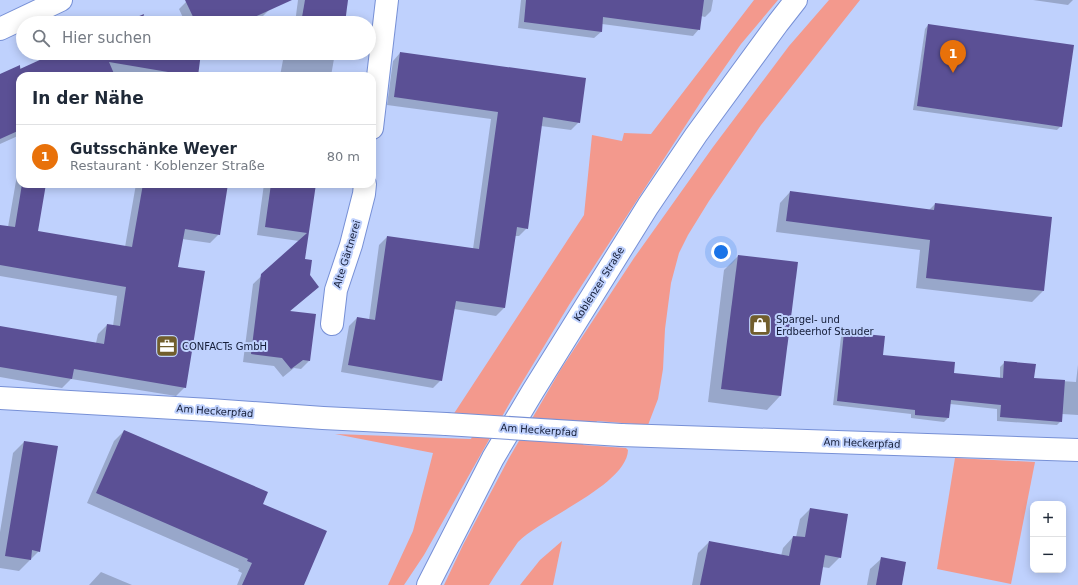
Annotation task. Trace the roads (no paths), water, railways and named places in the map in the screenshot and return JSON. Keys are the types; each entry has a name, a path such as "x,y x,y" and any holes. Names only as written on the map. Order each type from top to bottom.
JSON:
{"street":[{"path":"27,16 61,0"},
{"path":"376,94 387,0"},
{"name":"Koblenzer Straße","path":"428,585 493,458 532,391 648,206 700,129 796,0"},
{"path":"0,29 16,21"},
{"name":"Alte Gärtnerei","path":"332,324 336,290 351,246 365,188"},
{"name":"Am Heckerpfad","path":"0,398 621,435 1078,450"}],"place":[{"name":"Gutsschänke Weyer","path":"953,73"},
{"name":"Spargel- und Erdbeerhof Stauder","path":"760,325"},
{"name":"CONFACTs GmbH","path":"167,346"}]}
